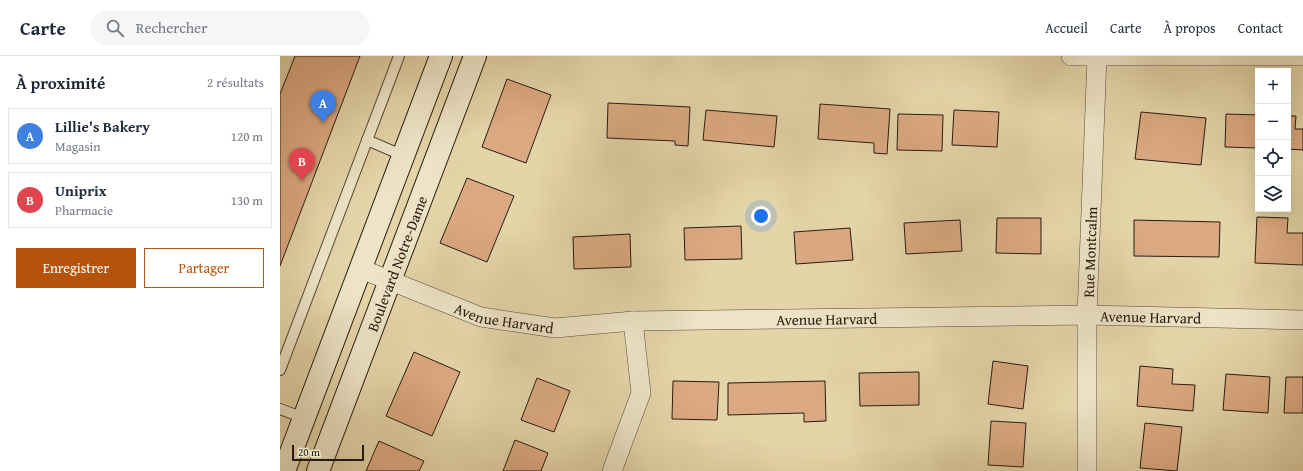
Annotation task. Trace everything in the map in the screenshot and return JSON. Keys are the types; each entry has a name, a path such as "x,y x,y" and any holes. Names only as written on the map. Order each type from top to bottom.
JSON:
{"street":[{"name":"Boulevard Notre-Dame","path":"284,471 290,445 304,418 442,56"},
{"name":"Boulevard Notre-Dame","path":"318,471 475,56"},
{"path":"1071,56 1303,56"},
{"name":"Rue Montcalm","path":"1087,471 1087,315 1097,57"},
{"name":"Avenue Harvard","path":"361,269 481,317 555,328 633,321 1087,315 1303,320"},
{"path":"612,471 641,393 633,321"}],"lane":[{"path":"280,370 399,56"},
{"path":"367,140 404,156"},
{"path":"280,409 304,418"}],"building":[{"path":"295,56 360,56 280,266 280,94"},
{"path":"507,79 551,95 526,163 482,147"},
{"path":"608,103 690,107 688,146 675,145 675,141 607,138"},
{"path":"820,104 890,109 887,154 874,153 874,143 818,139"},
{"path":"706,110 777,116 774,147 703,140"},
{"path":"954,110 999,112 997,147 952,145"},
{"path":"1141,112 1206,118 1201,165 1135,159"},
{"path":"898,114 943,115 942,151 897,150"},
{"path":"1226,114 1255,115 1255,148 1225,147"},
{"path":"1291,116 1296,116 1295,129 1303,129 1303,150 1291,149"},
{"path":"467,178 514,196 487,262 440,243"},
{"path":"1257,217 1288,218 1287,233 1303,233 1303,265 1255,263"},
{"path":"997,218 1041,218 1041,254 996,253"},
{"path":"960,220 962,251 906,254 904,223"},
{"path":"1134,220 1220,222 1219,257 1134,256"},
{"path":"741,226 742,259 685,260 684,228"},
{"path":"850,228 853,260 796,264 794,232"},
{"path":"630,234 631,267 574,269 573,237"},
{"path":"414,352 460,372 432,436 386,416"},
{"path":"993,361 1028,366 1023,409 988,404"},
{"path":"1140,366 1173,369 1172,384 1195,385 1193,411 1137,406"},
{"path":"919,372 919,405 860,406 859,373"},
{"path":"1226,374 1270,377 1268,413 1223,410"},
{"path":"1286,377 1303,377 1303,413 1284,413"},
{"path":"537,378 570,391 554,432 521,420"},
{"path":"673,381 719,382 717,420 672,419"},
{"path":"825,381 826,421 804,422 804,413 728,415 728,383"},
{"path":"991,421 1026,423 1023,467 988,465"},
{"path":"1145,423 1182,427 1177,471 1140,468"},
{"path":"515,440 548,453 541,471 503,471"},
{"path":"379,441 424,461 419,471 366,471"}],"place":[{"name":"Lillie's Bakery","path":"323,123"},
{"name":"Uniprix","path":"302,181"}]}
